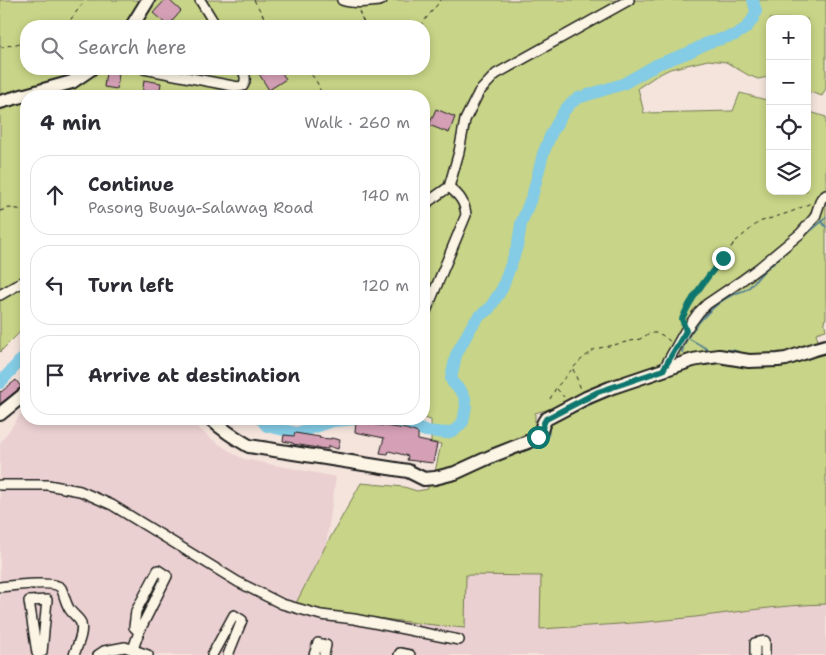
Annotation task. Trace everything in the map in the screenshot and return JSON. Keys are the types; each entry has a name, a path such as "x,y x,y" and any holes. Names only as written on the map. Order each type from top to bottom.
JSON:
{"street":[{"path":"136,20 148,0"},
{"path":"200,0 212,20"},
{"path":"342,0 345,2 382,0"},
{"path":"430,200 449,187 459,152 465,120 479,92 496,74 629,0"},
{"path":"43,90 72,82 82,75"},
{"path":"175,75 238,87 243,86 246,81 245,75"},
{"path":"0,102 20,96"},
{"path":"430,302 466,215 465,206 456,192 449,187"},
{"path":"663,370 699,312 707,304 760,267 801,233 815,217 823,197"},
{"path":"0,295 20,283"},
{"path":"218,425 231,436 249,446 408,471 424,479 430,479 455,472 535,439 540,434 546,419 586,398 663,370 712,356 724,356 749,361 786,359 826,346"},
{"path":"0,414 20,398"},
{"path":"0,485 48,485 80,491 112,506 238,582 282,604 321,615 354,618 459,640"},
{"path":"133,649 139,632 167,576 158,570 136,611 134,627 139,632"},
{"path":"0,588 17,584 56,585 61,588 64,600 79,620 82,629 74,655"},
{"path":"36,584 38,601"},
{"path":"47,600 42,652 37,653 29,601 38,601 47,600"},
{"path":"212,655 234,615 242,620 228,655"},
{"path":"755,655 755,643 765,641 765,655"},
{"path":"314,655 318,643 326,645 324,655"},
{"path":"98,655 104,651 125,647 148,655"},
{"path":"399,655 400,653 410,655"}],"path":[{"path":"70,20 85,0"},
{"path":"254,0 266,20"},
{"path":"425,20 441,0"},
{"path":"356,2 362,20"},
{"path":"0,46 20,43"},
{"path":"312,75 320,90"},
{"path":"686,331 682,319 689,302 736,241 759,222 782,215 823,197"},
{"path":"0,211 8,208 20,209"},
{"path":"550,399 556,388 573,368 595,349 640,339 650,333 662,335 670,342 678,343"},
{"path":"573,368 586,398"},
{"path":"556,388 572,406"}],"shaded area":[{"path":"826,367 826,655 0,655 0,443 20,415 20,425 195,425 210,438 244,459 336,477 326,545 361,483 404,487 417,491 432,489"}],"green space":[{"path":"0,0 826,0 826,88 822,96 811,92 811,15 766,15 766,77 758,79 726,62 708,60 670,69 638,88 644,113 733,111 740,93 766,100 766,195 811,195 811,112 826,117 826,190 820,196 811,219 749,273 713,297 662,366 587,393 553,408 535,413 535,434 435,472 441,444 431,442 430,420 430,90 20,90 20,332 0,352"},
{"path":"826,197 826,319 824,320 826,330 816,333 819,345 776,357 744,355 729,351 714,352 682,361 677,349 708,307 795,240"},
{"path":"826,349 826,604 770,608 643,622 540,629 541,576 466,575 465,628 422,624 295,605 361,483 404,487 417,491 428,489 427,483 542,441 547,433 547,424 608,392 705,360 736,361"}],"building":[{"path":"165,0 169,0 181,11 173,20 161,20 153,13"},
{"path":"106,75 119,75 117,89 104,87"},
{"path":"260,75 283,75 286,79 269,90"},
{"path":"144,80 161,83 160,90 143,90"},
{"path":"436,109 455,117 449,133 430,125"},
{"path":"16,380 20,386 20,388 0,404 1,392"},
{"path":"356,425 377,425 406,429 418,433 418,440 437,444 433,463 407,460 408,456 389,451 388,454 380,453 384,438 355,432"},
{"path":"295,433 340,440 338,449 328,446 328,449 318,448 283,441 284,435 294,436"}],"waterway":[{"path":"410,425 425,431 447,433 455,430 463,422 466,406 465,398 451,379 456,355 471,327 479,316 489,309 502,289 515,253 521,224 533,193 543,154 551,134 564,111 578,98 623,84 658,64 690,52 707,43 735,35 746,28 753,19 756,11 753,0"},
{"path":"803,237 826,217"},
{"path":"822,222 826,227"},
{"path":"682,352 689,336 709,311 725,299 747,289 763,271 786,251"},
{"path":"688,338 709,350 715,350"},
{"path":"783,353 798,349"},
{"path":"722,350 732,350 744,354"},
{"path":"0,383 20,361"},
{"path":"553,422 605,397"},
{"path":"266,425 297,433 321,425"},
{"path":"510,455 528,450 540,444 548,436 549,430"},
{"path":"483,467 501,459"}],"route":[{"path":"538,437 546,419 598,392 663,370 686,331 682,319 689,302 723,258"}]}
